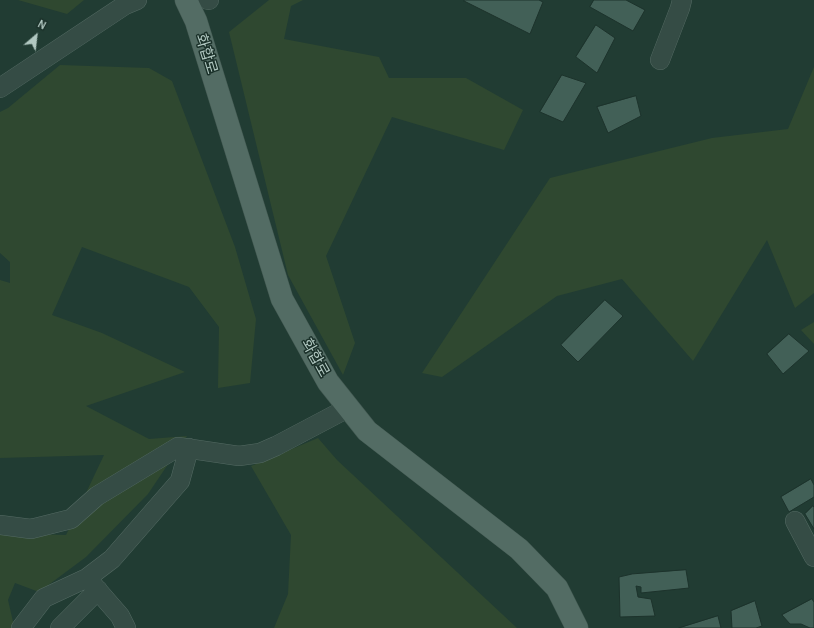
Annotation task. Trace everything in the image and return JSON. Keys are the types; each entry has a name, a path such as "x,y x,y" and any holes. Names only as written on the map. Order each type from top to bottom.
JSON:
{"main road":[{"name":"화합로","path":"186,0 196,21 282,299 328,382 367,431 519,549 557,588 578,628"}],"street":[{"path":"0,88 126,5 137,0"},
{"path":"660,60 682,0"},
{"path":"0,525 31,529 71,519 97,496 178,447 239,456 260,453 348,408"},
{"path":"60,628 112,559 180,480 189,448"},
{"path":"795,521 814,557"},
{"path":"21,628 44,598 93,584"},
{"path":"93,584 120,616 126,628"}],"green space":[{"path":"18,0 84,0 67,14"},
{"path":"269,0 303,0 291,6 284,39 379,57 389,78 466,78 523,110 504,150 392,117 326,256 355,343 343,375 288,275 229,32"},
{"path":"60,65 149,68 172,81 235,247 256,319 250,383 218,388 219,327 189,287 82,247 52,315 102,333 185,372 86,406 149,439 187,436 148,494 86,557 39,592 15,583 8,600 14,626 12,628 0,628 0,533 66,535 104,455 0,458 0,280 10,283 10,262 0,253 0,112 8,108"},
{"path":"814,67 814,293 795,308 767,240 693,361 622,279 557,296 442,377 422,373 550,178 712,138 788,129"},
{"path":"814,322 814,344 801,330"},
{"path":"318,438 337,460 517,628 274,628 288,594 291,535 251,466"}],"building":[{"path":"539,0 543,2 530,34 464,1"},
{"path":"594,0 626,0 645,10 633,31 590,7"},
{"path":"596,25 615,38 597,73 576,57"},
{"path":"562,75 586,83 563,122 540,112"},
{"path":"636,96 641,116 608,133 597,107"},
{"path":"605,300 623,316 578,362 561,345"},
{"path":"789,334 809,351 783,374 767,354"},
{"path":"811,479 814,485 814,497 789,512 781,497"},
{"path":"813,506 814,507 814,529 805,514"},
{"path":"686,570 689,588 641,593 641,587 636,586 638,597 651,599 655,616 620,617 619,577 632,574"},
{"path":"812,599 814,602 814,628 801,624 790,624 782,615"},
{"path":"755,601 762,626 756,628 732,628 731,611"},
{"path":"718,616 721,628 679,628"}]}
